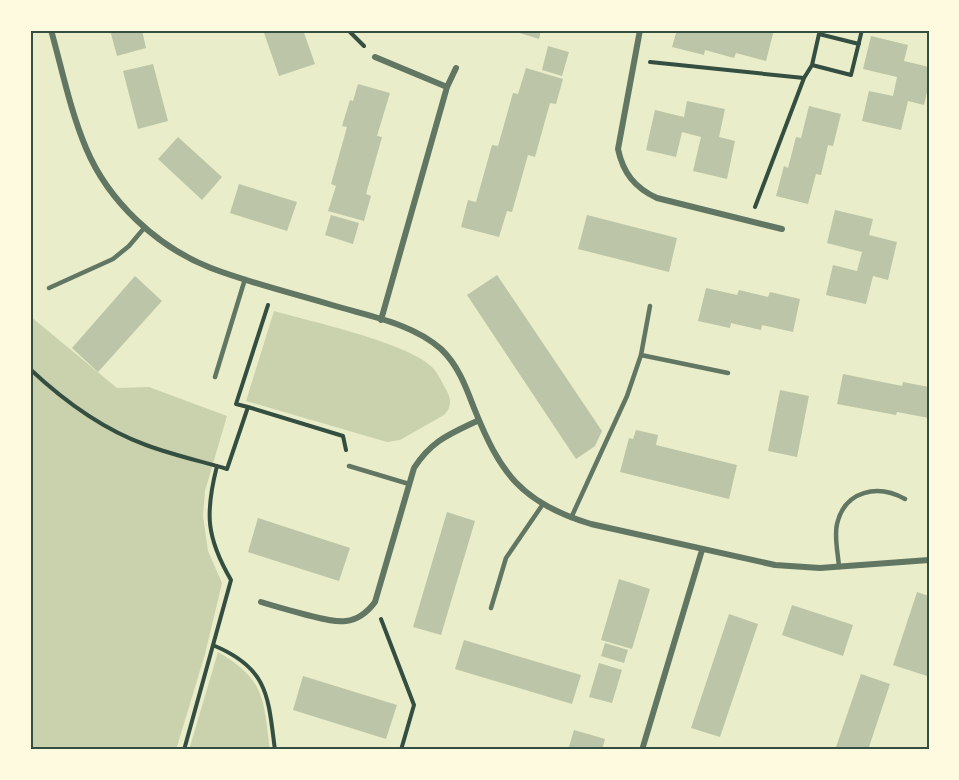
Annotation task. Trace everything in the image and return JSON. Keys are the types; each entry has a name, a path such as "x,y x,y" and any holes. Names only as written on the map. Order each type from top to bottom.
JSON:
{"street":[{"path":"51,30 86,147 121,204 171,247 210,268 381,320 424,336 442,350 456,367 500,464 514,481 543,504 571,518 776,566 839,567 929,560"},
{"path":"640,30 618,149 627,174 635,185 657,198 782,229"},
{"path":"375,57 447,87"},
{"path":"381,320 447,87 456,68"},
{"path":"261,602 334,622 344,622 361,616 375,602 414,468 424,452 442,438 479,420"},
{"path":"642,750 702,550"}],"lane":[{"path":"49,288 113,260 145,227"},
{"path":"215,377 246,279"},
{"path":"571,518 627,396 641,355 650,306"},
{"path":"641,355 728,373"},
{"path":"349,466 409,484"},
{"path":"839,567 837,526 846,506 863,493 874,490 885,490 905,499"},
{"path":"490,608 507,558 543,504"}],"path":[{"path":"812,65 851,75 862,30"},
{"path":"750,222 804,78 812,65 819,34 859,45"},
{"path":"634,60 804,78"},
{"path":"273,287 236,404 343,436 349,466"},
{"path":"30,369 68,403 100,424 145,445 227,469 248,407"},
{"path":"184,750 231,580 213,546 210,527 209,503 217,466"},
{"path":"375,602 414,705 401,750"},
{"path":"214,646 245,662 263,687 269,708 274,750"}],"green space":[{"path":"274,311 381,341 419,358 432,367 439,376 450,401 447,412 400,440 387,442 246,401"},
{"path":"30,316 117,388 149,387 227,416 205,491 203,516 208,551 222,583 205,654 176,750 30,750"},
{"path":"218,652 234,662 254,682 263,704 270,750 189,750"}],"building":[{"path":"110,30 142,30 146,48 117,56"},
{"path":"263,30 303,30 315,64 279,76"},
{"path":"510,30 541,30 539,39"},
{"path":"677,30 774,30 766,61 736,53 734,58 705,50 704,55 672,47"},
{"path":"871,36 908,45 904,61 929,67 929,84 924,105 908,101 901,130 862,121 869,91 893,96 897,77 863,69"},
{"path":"548,46 569,52 562,76 542,70"},
{"path":"153,64 168,121 138,129 123,71"},
{"path":"526,68 563,79 556,104 550,103 535,157 528,155 512,212 507,211 499,237 461,227 468,200 476,202 492,145 498,146 513,93 518,94"},
{"path":"358,84 390,93 377,136 382,137 366,194 371,196 364,221 328,211 336,186 331,184 347,127 342,126"},
{"path":"687,101 725,109 719,137 735,141 727,179 693,171 701,137 682,132 676,157 646,150 655,110 684,117"},
{"path":"809,106 841,114 833,146 828,145 821,175 816,174 808,204 776,196 784,166 788,168 796,137 801,138"},
{"path":"178,137 222,177 202,200 158,159"},
{"path":"239,184 297,202 287,231 230,213"},
{"path":"835,210 873,219 869,235 897,242 888,280 873,276 866,304 826,295 833,265 857,271 862,252 827,243"},
{"path":"331,215 359,223 353,244 325,235"},
{"path":"587,215 677,238 669,272 578,249"},
{"path":"497,275 602,431 595,446 576,459 467,295"},
{"path":"135,276 162,301 98,372 72,348"},
{"path":"706,288 737,295 739,290 768,297 770,292 800,299 793,332 762,325 761,330 731,323 730,328 698,321"},
{"path":"843,374 902,386 903,382 929,387 929,418 897,412 896,415 837,404"},
{"path":"780,390 809,396 797,457 768,451"},
{"path":"636,430 658,435 656,445 737,465 729,499 620,472 629,438 633,439"},
{"path":"447,512 475,521 441,635 413,627"},
{"path":"258,518 350,548 339,581 248,552"},
{"path":"619,579 650,589 632,649 601,640"},
{"path":"917,592 929,596 927,643 929,644 929,670 927,676 893,665"},
{"path":"792,605 853,625 843,656 782,635"},
{"path":"729,614 758,624 720,737 691,728"},
{"path":"464,640 581,675 572,704 455,669"},
{"path":"605,643 628,650 624,663 601,656"},
{"path":"599,663 622,670 612,703 589,697"},
{"path":"861,674 890,684 868,750 835,750"},
{"path":"303,676 397,705 386,739 293,710"},
{"path":"574,730 605,739 602,750 568,750"}]}
